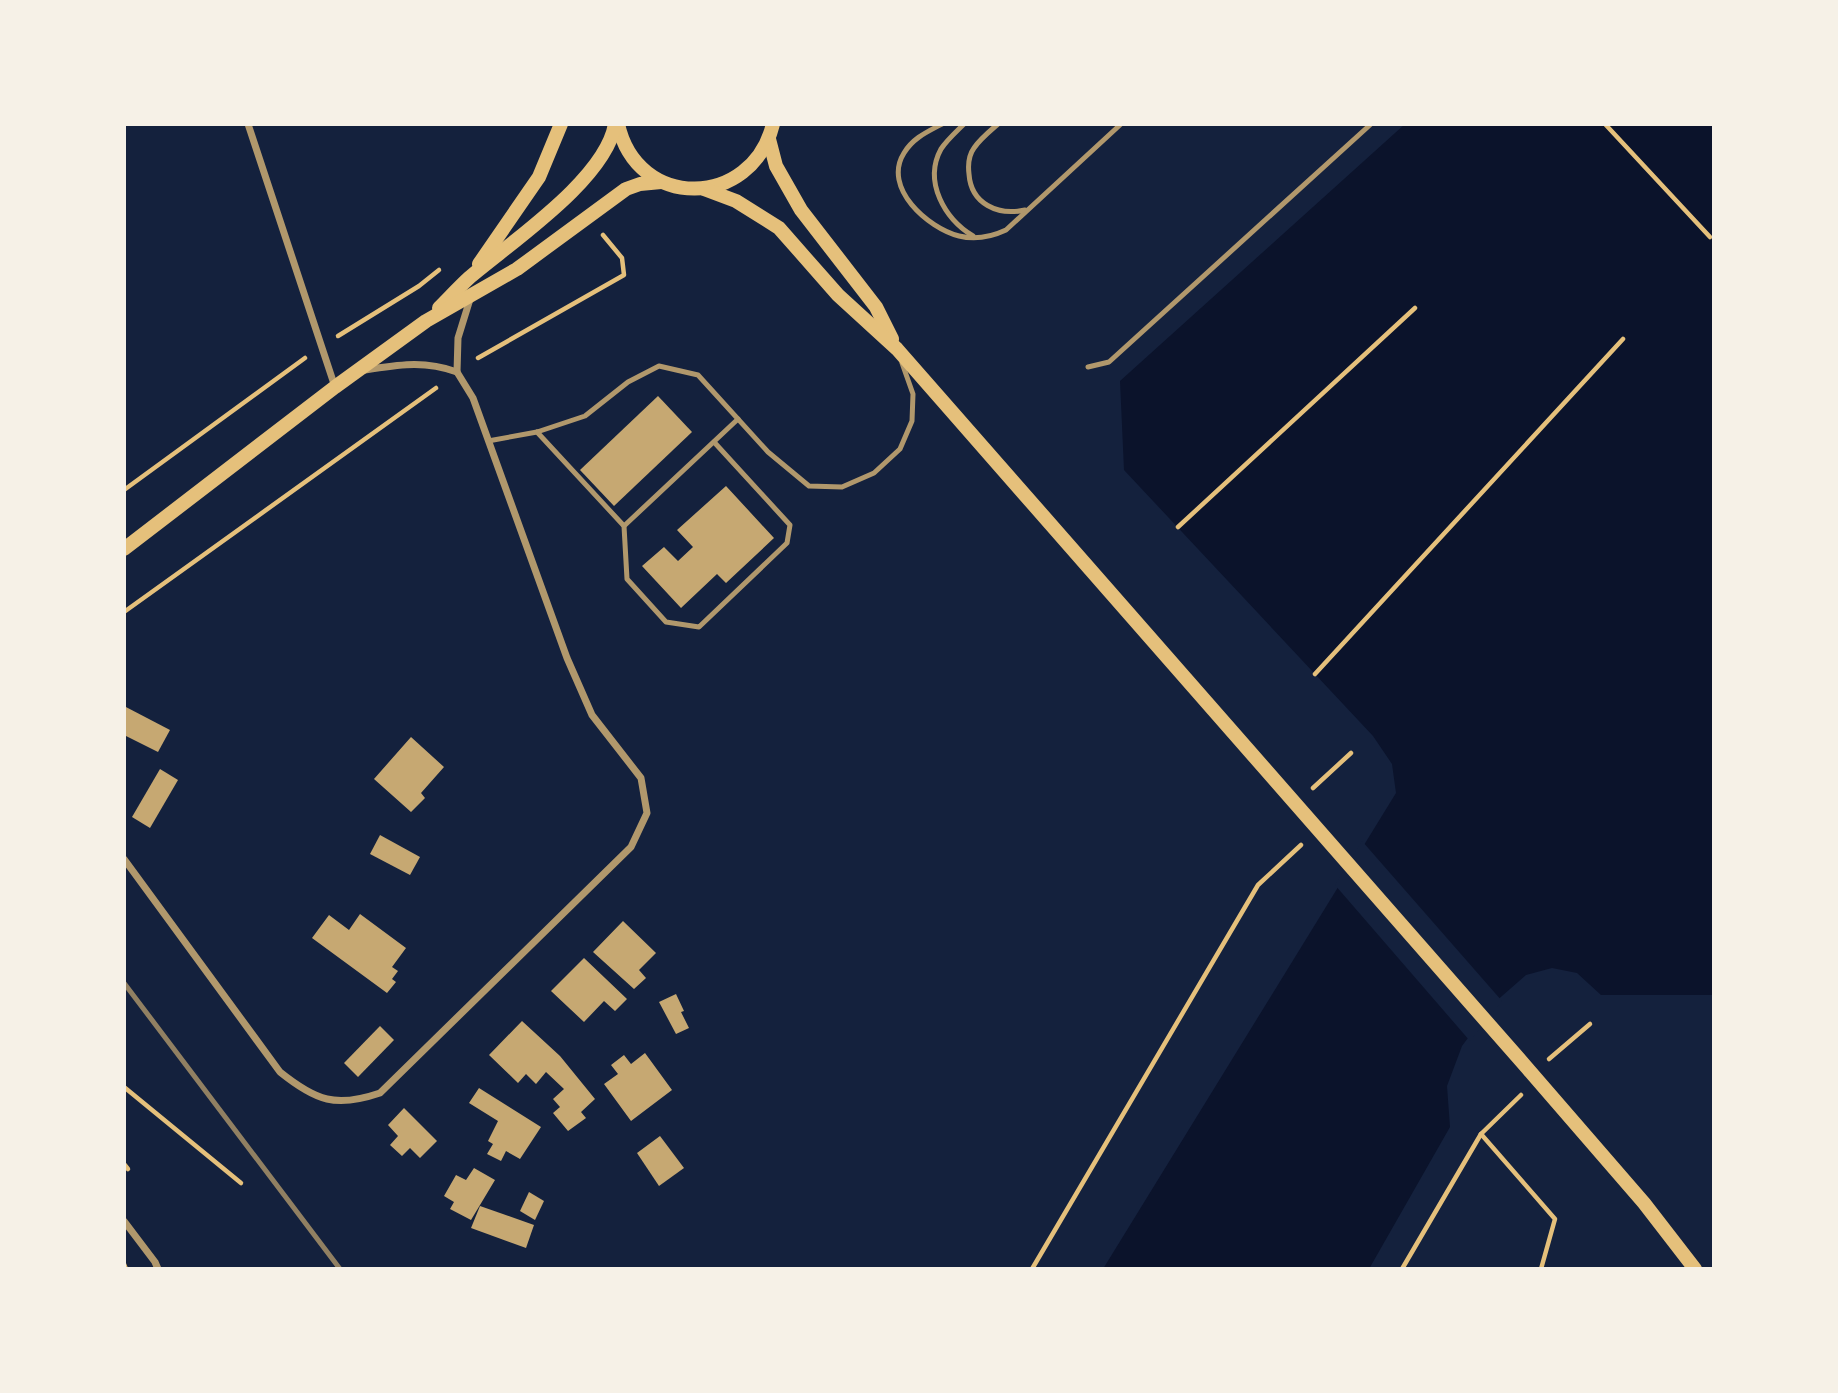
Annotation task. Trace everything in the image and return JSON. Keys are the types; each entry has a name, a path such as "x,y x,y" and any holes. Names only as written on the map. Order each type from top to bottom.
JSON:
{"main road":[{"path":"468,278 539,177 561,124"},
{"path":"425,321 468,278 505,250 581,181 604,153 616,124"},
{"path":"616,124 629,154 643,170 662,182 682,188 704,189 724,184 744,173 759,158 771,132"},
{"path":"771,132 776,166 801,210 876,307 897,349"},
{"path":"124,549 425,321 540,254 626,189 640,184 662,182"},
{"path":"704,189 736,201 779,229 838,295 897,349 1528,1069 1643,1203 1695,1269"}],"street":[{"path":"248,124 335,387"},
{"path":"124,859 280,1072 304,1092 327,1099 354,1102 380,1093 631,847 647,813 642,778 592,715 567,658 473,398 457,372 458,338 471,295"},
{"path":"357,371 417,363 437,365 457,372"},
{"path":"124,1221 158,1269"}],"lane":[{"path":"942,124 922,134 902,155 898,168 899,179 906,197 938,227 958,236 975,238 993,236 1006,230 1121,124"},
{"path":"964,124 941,150 936,167 936,185 941,203 951,218 975,238"},
{"path":"998,124 973,148 968,164 969,179 974,193 984,205 1012,213 1028,209"},
{"path":"1088,367 1109,362 1371,124"},
{"path":"488,441 537,432 584,416 628,382 659,366 698,375 768,452 809,486 842,487 874,473 900,449 912,421 913,394 897,349"},
{"path":"624,526 738,419"},
{"path":"537,432 624,526 626,579 666,622 699,627 787,543 790,525 714,442"}],"path":[{"path":"1605,124 1710,237"},
{"path":"124,612 385,427 457,372 624,275 622,258 598,228"},
{"path":"124,489 322,346 419,286 448,263"},
{"path":"1178,527 1415,308"},
{"path":"1315,674 1623,339"},
{"path":"1312,789 1351,753"},
{"path":"1032,1269 1258,885 1301,846"},
{"path":"1551,1058 1590,1024"},
{"path":"124,1087 241,1183"},
{"path":"1402,1269 1481,1134 1520,1098"},
{"path":"1481,1134 1555,1219 1541,1269"},
{"path":"124,1264 126,1269"}],"water":[{"path":"1405,124 1714,124 1714,995 1601,995 1577,973 1552,968 1526,975 1494,1003 1462,1046 1447,1086 1450,1127 1369,1269 1103,1269 1396,793 1392,764 1373,736 1124,470 1120,381"}],"pier":[{"path":"1362,841 1502,1001 1470,1041 1335,885"}],"building":[{"path":"658,396 692,432 614,506 580,470"},
{"path":"726,486 774,538 726,583 717,574 681,608 642,566 664,547 678,561 693,547 677,530"},
{"path":"124,706 170,730 158,752 124,735"},
{"path":"411,737 444,767 421,793 425,798 411,812 374,779"},
{"path":"160,769 178,780 150,828 132,817"},
{"path":"380,835 420,857 410,875 370,854"},
{"path":"360,914 406,948 392,967 398,971 392,979 396,982 387,993 312,938 329,915 349,930"},
{"path":"623,921 656,953 639,970 646,978 634,989 593,952"},
{"path":"584,958 627,999 615,1011 604,1001 584,1022 551,991"},
{"path":"676,994 689,1028 676,1034 659,1002"},
{"path":"522,1021 560,1056 595,1099 581,1112 586,1118 568,1131 553,1113 560,1107 553,1099 564,1089 546,1072 536,1084 526,1074 518,1083 489,1055"},
{"path":"380,1026 394,1040 358,1077 344,1063"},
{"path":"645,1053 672,1090 631,1121 604,1084 618,1074 611,1065 624,1055 631,1064"},
{"path":"479,1088 541,1127 520,1159 506,1151 501,1161 487,1154 493,1144 488,1141 498,1121 469,1103"},
{"path":"404,1108 437,1141 420,1158 410,1148 402,1156 390,1145 398,1136 388,1125"},
{"path":"660,1136 684,1168 659,1186 637,1153"},
{"path":"474,1168 495,1180 471,1220 450,1209 454,1202 444,1196 456,1175 466,1180"},
{"path":"529,1192 544,1201 535,1220 520,1211"},
{"path":"480,1206 534,1225 526,1248 471,1228"}],"railway":[{"path":"124,983 340,1269"}]}
